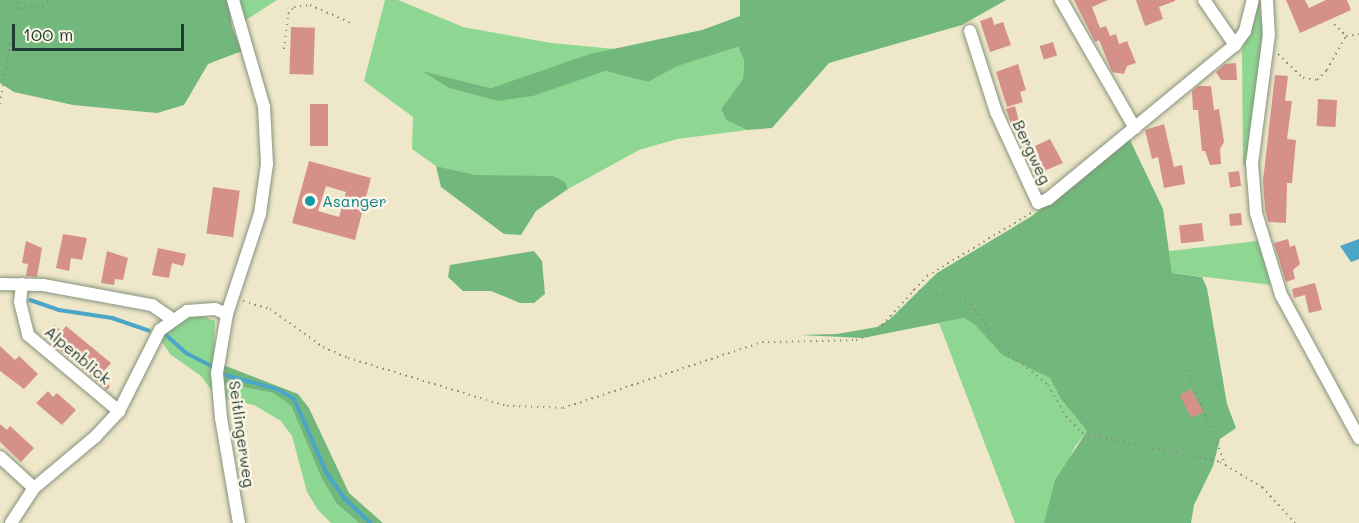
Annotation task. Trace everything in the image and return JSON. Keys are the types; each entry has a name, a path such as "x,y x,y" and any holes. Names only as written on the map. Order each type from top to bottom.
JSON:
{"street":[{"name":"Seitlingerweg","path":"232,0 264,107 267,164 253,243 227,314 218,393 239,523"},
{"path":"1061,0 1135,128"},
{"path":"1204,0 1235,45"},
{"name":"Bergweg","path":"970,31 996,112 1038,203 1048,199 1235,45 1245,31 1253,0"},
{"path":"1267,0 1267,50 1252,163 1260,232 1291,316 1359,438"},
{"path":"0,284 22,284 152,305 172,319 202,309 227,314"},
{"name":"Alpenblick","path":"22,284 20,302 28,335 119,411"},
{"name":"Alpenblick","path":"11,523 34,488 95,437 119,411 129,397 149,345 172,319"},
{"path":"0,457 34,488"}],"path":[{"path":"0,104 19,8 18,0"},
{"path":"19,8 42,6 49,0"},
{"path":"284,49 288,14 294,7 310,5 351,23"},
{"path":"1334,24 1346,36"},
{"path":"1346,36 1359,34"},
{"path":"1267,50 1278,54 1303,78 1317,80 1327,70 1346,36"},
{"path":"233,298 270,309 323,347 348,358 507,406 545,410 578,405 762,342 856,340 874,334 912,290 950,259 1022,220 1038,203"},
{"path":"912,290 954,296 970,304 999,345 1048,385 1066,416 1082,433 1226,466 1262,487 1295,523"},
{"path":"1187,370 1226,466"}],"green space":[{"path":"0,0 228,0 232,27 242,51 208,64 184,105 157,113 73,105 14,92 0,83"},
{"path":"237,0 277,0 241,23"},
{"path":"385,0 398,0 463,27 551,43 615,49 491,88 425,72 449,88 497,101 605,71 648,82 678,66 738,47 744,60 743,79 721,109 726,120 747,130 677,139 639,150 568,189 565,182 476,175 436,166 412,149 413,117 364,81"},
{"path":"740,0 1006,0 962,25 829,63 772,128 747,130 726,120 721,109 743,79 744,60 738,47 678,66 648,82 605,71 533,96 497,101 449,88 422,71 491,88 590,54 702,30 740,16"},
{"path":"1259,6 1264,34 1248,170 1243,164 1242,51 1250,19"},
{"path":"1129,138 1163,209 1172,273 1202,277 1207,288 1227,404 1236,428 1220,439 1213,466 1194,505 1191,523 1044,523 1055,480 1087,431 1060,398 1050,378 1002,355 975,325 964,318 863,338 800,335 837,334 877,327 889,320 937,273 1032,216"},
{"path":"436,166 476,175 553,176 565,182 568,189 536,211 521,235 504,234 441,187"},
{"path":"1258,241 1273,285 1172,273 1169,251"},
{"path":"534,251 542,261 545,294 534,303 520,303 491,291 463,291 448,277 450,265"},
{"path":"197,314 215,321 213,392 201,376 170,354 160,339 182,318"},
{"path":"964,318 975,325 1002,355 1050,378 1060,398 1087,431 1074,448 1044,523 1015,523 939,323"},
{"path":"223,365 298,394 309,408 349,493 383,523 359,523 336,503 322,479 291,406 273,393 223,383"},
{"path":"223,383 273,393 291,406 322,479 336,503 359,523 331,523 318,510 307,492 292,436 281,421 254,405 223,398"}],"water":[{"path":"1359,239 1359,259 1351,262 1340,246"}],"building":[{"path":"1074,0 1108,0 1092,7 1100,28 1106,26 1110,36 1116,34 1119,44 1127,41 1136,63 1127,66 1124,74 1112,72 1099,40 1095,42"},
{"path":"1136,0 1175,1 1159,7 1163,19 1145,26"},
{"path":"1286,0 1305,0 1309,8 1326,0 1347,0 1351,10 1300,33"},
{"path":"992,17 994,25 1003,22 1011,45 990,52 980,21"},
{"path":"291,27 315,28 313,75 289,74"},
{"path":"1053,42 1057,55 1044,59 1040,46"},
{"path":"1236,63 1237,80 1221,80 1216,72 1225,64"},
{"path":"1018,64 1026,90 1020,92 1023,102 1007,107 996,72"},
{"path":"1275,75 1288,76 1285,101 1292,101 1287,139 1296,140 1292,183 1287,183 1286,223 1268,222 1265,208 1263,181"},
{"path":"1198,86 1211,86 1214,110 1219,109 1224,142 1220,149 1221,164 1210,165 1205,151 1202,151 1198,110 1193,110 1192,91"},
{"path":"1318,99 1337,100 1336,127 1317,126"},
{"path":"310,104 328,104 328,146 310,146"},
{"path":"1015,106 1019,121 1011,123 1006,109"},
{"path":"1164,124 1174,167 1182,165 1185,184 1164,188 1158,157 1152,159 1145,130"},
{"path":"1050,139 1063,163 1044,171 1035,146"},
{"name":"Asanger","path":"309,161 371,178 355,240 292,223","holes":["326,186 346,192 339,217 318,211"]},
{"path":"1239,171 1241,186 1230,187 1228,173"},
{"path":"213,187 240,191 233,237 206,234"},
{"path":"1241,213 1242,225 1230,226 1229,214"},
{"path":"1202,223 1204,241 1181,243 1179,225"},
{"path":"63,234 87,238 82,260 71,258 69,271 56,268"},
{"path":"1288,239 1290,247 1295,245 1300,264 1293,270 1295,279 1286,282 1274,243"},
{"path":"26,241 42,248 37,277 26,276 28,264 22,263"},
{"path":"158,248 186,254 183,266 172,263 169,278 152,275"},
{"path":"107,251 128,258 123,280 115,279 114,285 101,283"},
{"path":"1315,283 1322,310 1309,313 1305,295 1294,298 1292,289"},
{"path":"54,325 62,331 66,326 111,363 104,371 109,375 104,381 110,386 107,390 52,343 54,341 47,335"},
{"path":"0,346 15,360 19,356 38,374 24,389 0,371"},
{"path":"1191,389 1203,412 1192,418 1180,395"},
{"path":"48,391 53,397 57,393 76,410 62,425 36,403"},
{"path":"0,424 7,430 10,426 34,448 21,462 0,442"}],"waterway":[{"path":"30,300 59,310 112,318 149,331"},
{"path":"166,335 186,353 212,366"},
{"path":"225,375 277,389 294,399 326,472 345,499 371,523"}],"place":[{"name":"Asanger","path":"310,201"}]}
